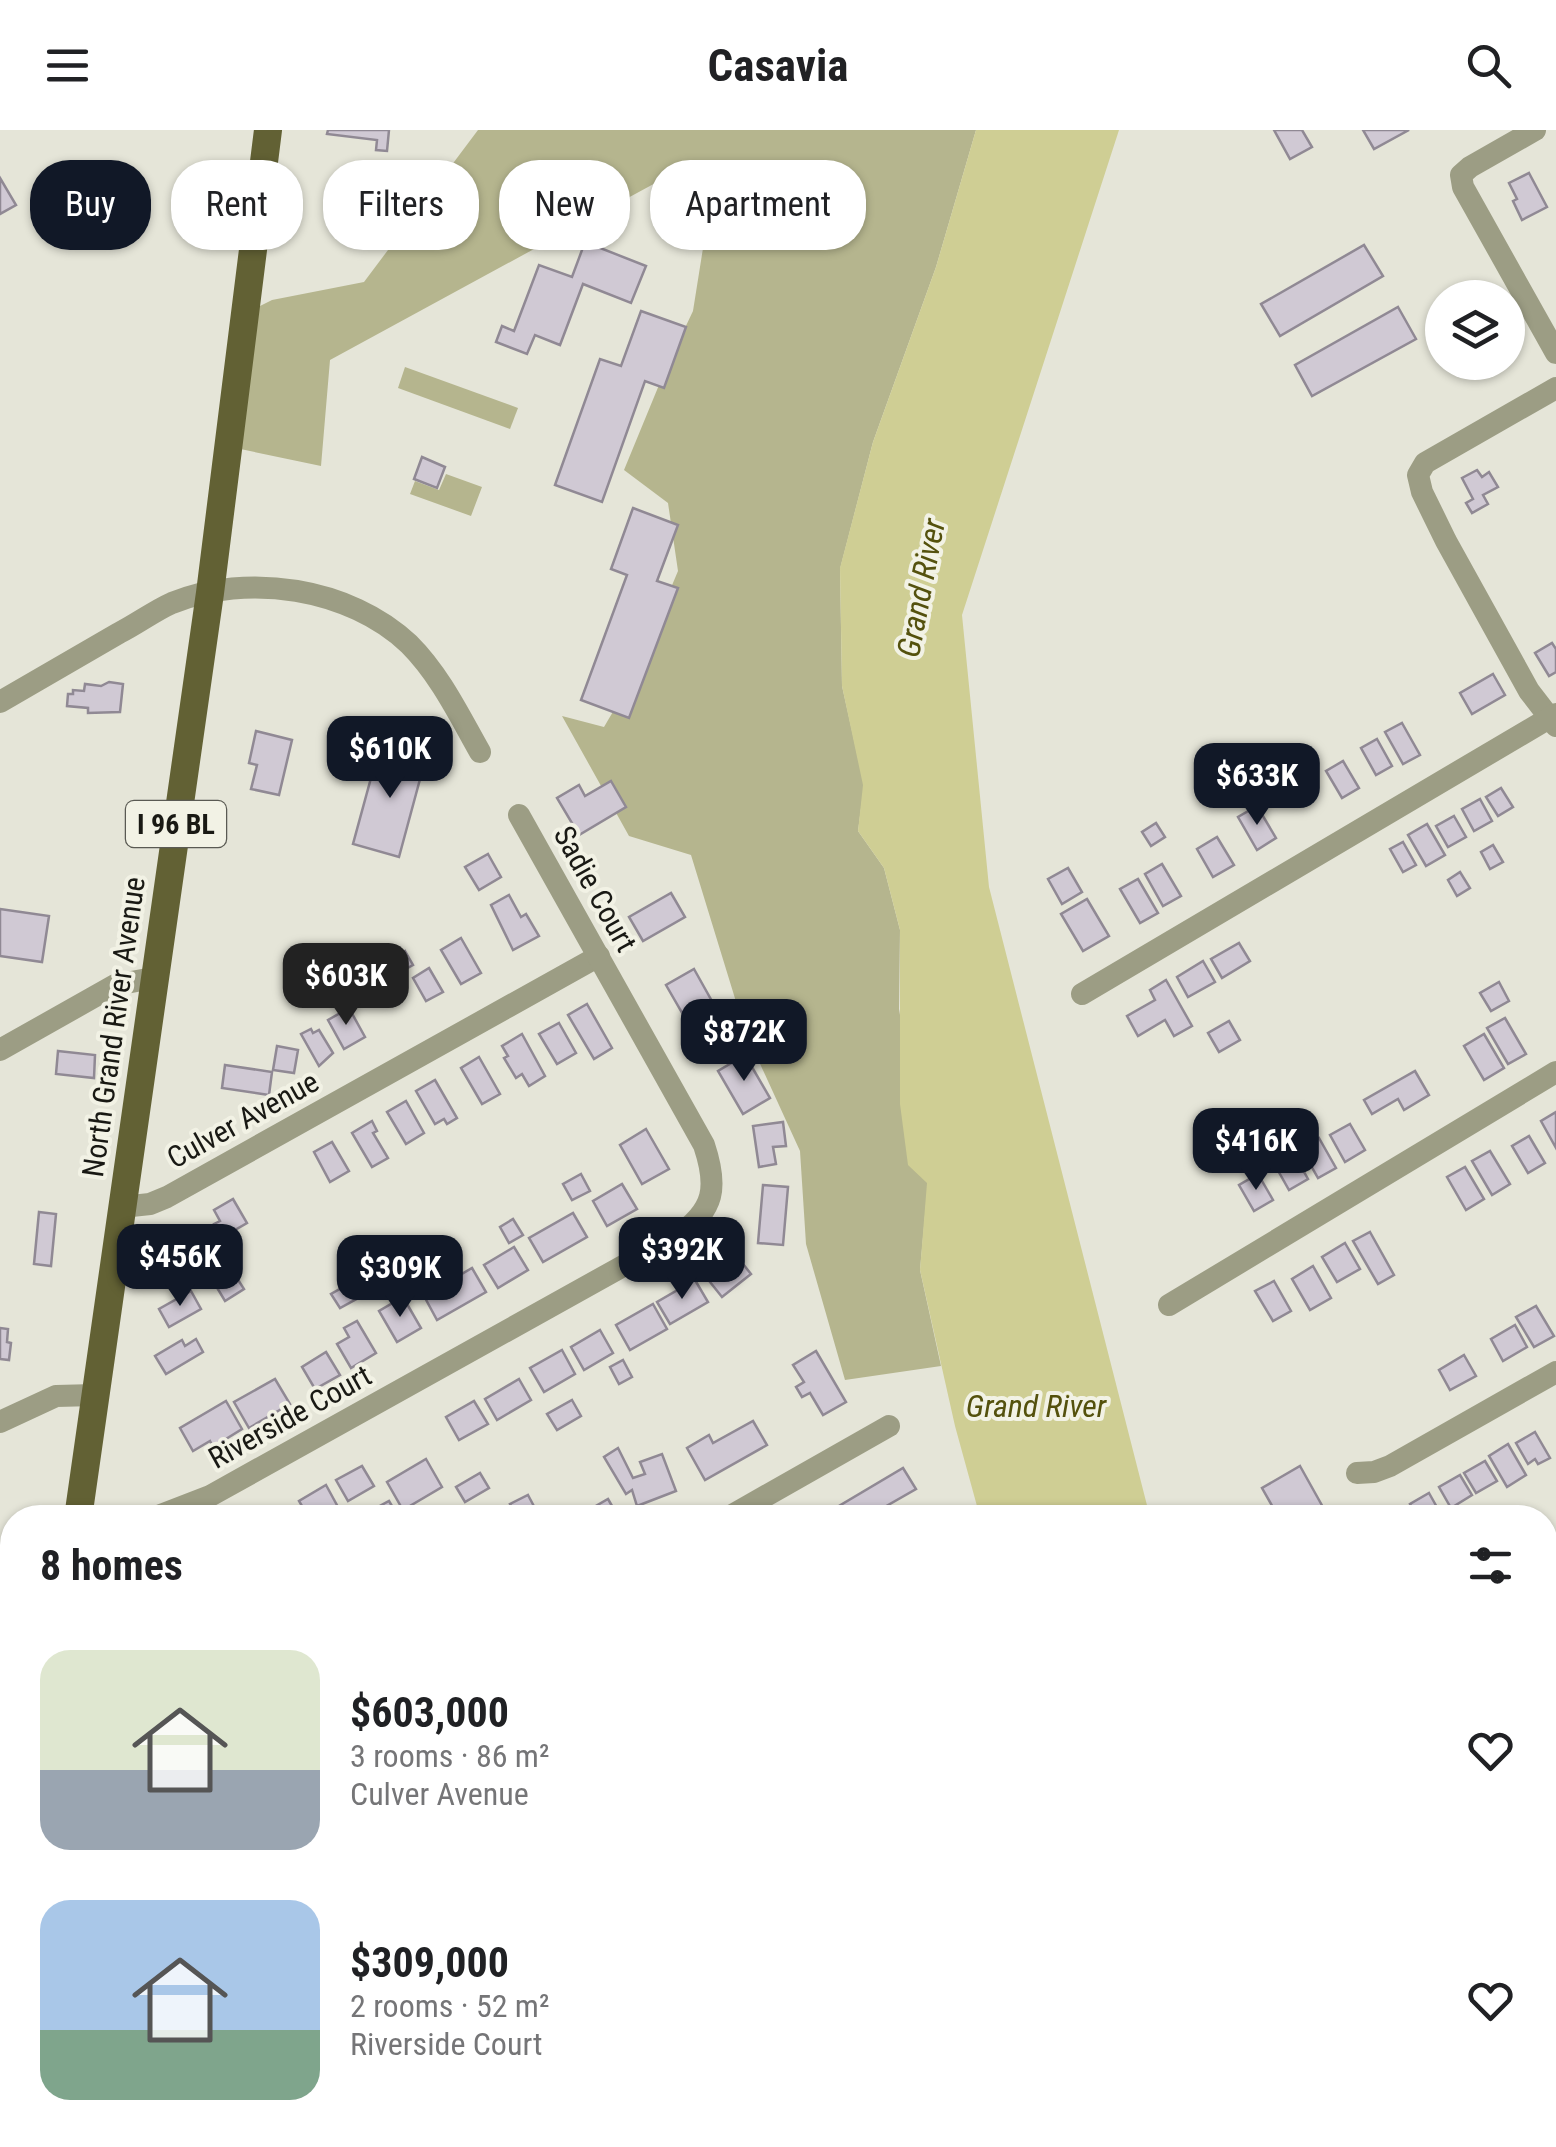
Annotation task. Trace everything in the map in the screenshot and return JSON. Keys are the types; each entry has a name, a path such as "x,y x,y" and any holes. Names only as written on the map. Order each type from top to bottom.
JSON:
{"main road":[{"name":"North Grand River Avenue","path":"80,1505 210,593 268,130"}],"street":[{"path":"1534,130 1470,166 1462,175 1462,186 1556,352"},
{"path":"1082,994 1554,719 1529,691 1446,540 1418,475 1424,462 1556,388"},
{"path":"0,702 173,603 246,586 288,590 332,600 380,621 409,644 432,672 480,752"},
{"name":"Sadie Court","path":"519,815 704,1146 714,1186 707,1207"},
{"name":"Culver Avenue","path":"122,1207 150,1204 168,1197 599,956"},
{"path":"0,1050 115,986 152,978"},
{"path":"1169,1305 1556,1072"},
{"name":"Riverside Court","path":"187,1505 210,1496 677,1236 692,1226 707,1207"},
{"path":"1357,1472 1374,1472 1390,1466 1556,1372"},
{"path":"0,1422 56,1396 95,1395"},
{"path":"750,1505 889,1426"}],"green space":[{"path":"478,130 976,130 936,267 873,442 840,569 842,686 864,785 858,831 884,868 900,930 899,1009 928,1182 920,1270 941,1366 845,1380 806,1244 800,1151 745,1031 691,855 629,836 562,716 604,727 634,676 678,571 668,503 624,470 693,311 703,250 866,250 866,160 650,160 650,186 630,197 630,160 499,160 499,250 532,250 330,360 321,466 226,446 244,314 272,300 364,282 388,250 479,250 479,160 456,160"},
{"path":"405,367 518,408 510,429 398,388"},
{"path":"446,474 482,487 471,516 410,494 415,481 439,490"}],"water":[{"name":"Grand River","path":"976,130 1119,130 962,615 989,887 1147,1505 977,1505 920,1270 927,1183 908,1165 900,1104 900,930 884,868 858,831 863,785 842,686 840,568 873,442 936,267"}],"building":[{"path":"328,130 389,130 387,151 376,150 377,140 327,134"},
{"path":"1274,130 1302,130 1312,147 1290,159"},
{"path":"1363,130 1409,130 1374,149"},
{"path":"1529,173 1547,207 1522,220 1509,183"},
{"path":"0,178 16,205 0,214"},
{"path":"1364,245 1383,276 1280,336 1261,304"},
{"path":"582,250 605,250 646,266 631,303 583,284 560,345 535,335 527,354 496,342 502,326 514,331 539,265 572,277"},
{"path":"1398,307 1416,339 1312,396 1295,365"},
{"path":"641,311 686,327 664,388 645,381 602,502 555,485 600,359 621,366"},
{"path":"422,457 445,467 437,488 414,479"},
{"path":"1477,470 1482,477 1489,472 1498,487 1483,495 1488,504 1472,513 1466,503 1473,499 1462,478"},
{"path":"633,508 678,525 657,581 678,588 629,718 581,700 627,575 611,569"},
{"path":"1552,643 1556,649 1556,672 1549,676 1535,653"},
{"path":"1493,674 1505,695 1472,714 1460,693"},
{"path":"109,682 123,684 120,712 88,713 88,708 67,706 68,694 73,694 73,690 84,691 85,684 101,686"},
{"path":"1402,723 1420,755 1403,764 1385,732"},
{"path":"256,731 292,740 279,795 251,789 257,765 249,763"},
{"path":"1377,739 1392,766 1376,775 1361,748"},
{"path":"380,745 426,757 399,857 353,844"},
{"path":"1343,761 1359,788 1342,798 1326,771"},
{"path":"611,781 626,807 579,835 557,798 579,785 585,796"},
{"path":"1501,788 1513,807 1498,816 1486,797"},
{"path":"1480,799 1492,821 1474,831 1462,809"},
{"path":"1257,806 1276,838 1257,850 1238,817"},
{"path":"1454,816 1466,837 1448,847 1436,826"},
{"path":"1156,823 1165,837 1151,846 1142,832"},
{"path":"1427,824 1445,855 1426,866 1408,835"},
{"path":"1217,837 1234,865 1213,877 1197,849"},
{"path":"1403,842 1416,865 1403,872 1390,849"},
{"path":"1493,845 1503,862 1490,869 1481,852"},
{"path":"488,854 501,877 479,890 465,867"},
{"path":"1162,864 1181,896 1163,906 1145,874"},
{"path":"1068,868 1082,892 1062,904 1048,879"},
{"path":"1460,872 1470,888 1457,896 1448,880"},
{"path":"1138,879 1158,913 1140,923 1120,889"},
{"path":"671,893 685,917 643,941 629,917"},
{"path":"509,895 521,917 526,914 539,936 513,950 491,905"},
{"path":"1087,899 1109,936 1083,951 1061,914"},
{"path":"0,909 49,916 42,962 0,956"},
{"path":"461,938 481,973 461,984 441,950"},
{"path":"1239,943 1250,961 1222,978 1211,959"},
{"path":"405,951 413,965 398,973 390,960"},
{"path":"1203,961 1215,982 1188,997 1177,977"},
{"path":"429,968 443,992 426,1001 413,978"},
{"path":"694,969 727,1028 700,1044 666,985"},
{"path":"1166,980 1192,1026 1174,1036 1165,1020 1138,1036 1127,1016 1155,1000 1150,990"},
{"path":"1499,982 1509,1001 1491,1011 1480,993"},
{"path":"587,1004 612,1048 594,1059 568,1015"},
{"path":"349,1008 365,1037 344,1049 328,1020"},
{"path":"1505,1018 1526,1054 1508,1064 1487,1028"},
{"path":"1229,1021 1240,1040 1219,1052 1208,1033"},
{"path":"559,1023 576,1053 557,1064 539,1034"},
{"path":"311,1029 313,1033 319,1030 333,1053 319,1066 301,1034"},
{"path":"522,1034 545,1076 529,1086 522,1074 516,1078 502,1046"},
{"path":"1484,1034 1504,1068 1484,1080 1464,1046"},
{"path":"277,1046 298,1050 294,1073 273,1070"},
{"path":"58,1051 95,1055 94,1078 56,1074"},
{"path":"745,1055 770,1098 743,1114 718,1071"},
{"path":"479,1057 500,1094 482,1104 461,1068"},
{"path":"225,1065 272,1072 269,1095 222,1088"},
{"path":"1415,1071 1429,1095 1404,1110 1398,1099 1372,1114 1364,1100"},
{"path":"435,1080 457,1118 447,1124 444,1119 435,1124 416,1091"},
{"path":"406,1101 424,1133 406,1144 387,1112"},
{"path":"1556,1112 1556,1148 1541,1121"},
{"path":"372,1121 377,1131 373,1133 388,1158 372,1167 352,1133"},
{"path":"783,1122 786,1146 773,1147 776,1164 759,1167 753,1126"},
{"path":"1350,1124 1365,1150 1345,1162 1330,1135"},
{"path":"646,1129 669,1169 642,1184 620,1145"},
{"path":"1529,1136 1545,1163 1528,1173 1512,1146"},
{"path":"1319,1138 1336,1168 1318,1178 1301,1148"},
{"path":"332,1142 349,1171 330,1182 314,1152"},
{"path":"1490,1151 1510,1184 1492,1195 1472,1161"},
{"path":"1295,1156 1308,1179 1289,1190 1276,1167"},
{"path":"1465,1167 1484,1199 1466,1210 1447,1177"},
{"path":"581,1174 590,1191 572,1200 563,1184"},
{"path":"1258,1174 1273,1200 1254,1211 1239,1185"},
{"path":"622,1184 637,1209 607,1226 593,1201"},
{"path":"763,1185 788,1187 783,1245 758,1243"},
{"path":"233,1199 247,1223 221,1238 214,1224 220,1221 214,1210"},
{"path":"39,1212 56,1214 51,1266 34,1264"},
{"path":"573,1213 587,1237 543,1262 529,1238"},
{"path":"513,1219 523,1235 509,1243 500,1227"},
{"path":"197,1232 209,1252 172,1274 161,1253"},
{"path":"1370,1232 1394,1275 1378,1284 1353,1241"},
{"path":"1345,1243 1360,1269 1337,1282 1322,1257"},
{"path":"514,1247 528,1270 498,1288 484,1265"},
{"path":"735,1254 751,1274 722,1297 706,1277"},
{"path":"1313,1266 1331,1298 1310,1310 1292,1279"},
{"path":"472,1268 486,1292 437,1320 424,1296"},
{"path":"235,1275 244,1289 225,1301 216,1286"},
{"path":"695,1280 708,1302 670,1324 657,1302"},
{"path":"354,1281 362,1296 340,1308 331,1294"},
{"path":"1274,1281 1291,1311 1273,1321 1255,1291"},
{"path":"191,1291 201,1309 169,1327 159,1309"},
{"path":"403,1297 421,1328 397,1342 379,1311"},
{"path":"653,1304 667,1329 630,1350 616,1325"},
{"path":"1536,1306 1554,1336 1534,1347 1516,1317"},
{"path":"357,1321 376,1353 351,1368 337,1344 349,1337 344,1328"},
{"path":"1515,1325 1527,1347 1503,1361 1491,1339"},
{"path":"0,1328 8,1329 9,1360 0,1359"},
{"path":"600,1330 613,1353 584,1370 571,1347"},
{"path":"196,1339 203,1352 166,1374 155,1356 182,1340 185,1346"},
{"path":"562,1350 575,1374 544,1392 530,1368"},
{"path":"816,1351 846,1402 823,1415 810,1393 802,1397 796,1387 804,1382 793,1365"},
{"path":"326,1352 340,1375 315,1389 302,1367"},
{"path":"1464,1355 1476,1376 1450,1390 1439,1370"},
{"path":"623,1360 632,1377 619,1384 610,1367"},
{"path":"275,1379 290,1404 249,1428 234,1402"},
{"path":"519,1379 531,1400 497,1420 485,1399"},
{"path":"572,1400 581,1416 557,1430 547,1414"},
{"path":"226,1401 242,1429 213,1447 210,1441 193,1451 180,1428"},
{"path":"474,1401 488,1424 459,1440 446,1417"},
{"path":"753,1421 767,1445 705,1480 687,1448 709,1435 713,1443"},
{"path":"1535,1432 1550,1458 1528,1464 1516,1443"},
{"path":"1508,1444 1526,1475 1507,1487 1489,1456"},
{"path":"618,1448 633,1478 645,1474 640,1462 662,1454 676,1491 637,1505 632,1490 626,1494 604,1457"},
{"path":"426,1459 442,1487 411,1505 400,1505 387,1482"},
{"path":"1485,1461 1497,1481 1476,1493 1464,1473"},
{"path":"362,1466 374,1486 348,1501 336,1480"},
{"path":"1300,1466 1322,1505 1272,1505 1262,1488"},
{"path":"903,1468 916,1489 888,1505 841,1505"},
{"path":"480,1473 489,1488 465,1502 456,1487"},
{"path":"1460,1475 1472,1495 1449,1505 1439,1487"},
{"path":"326,1485 337,1505 301,1505 299,1501"},
{"path":"1429,1493 1436,1505 1411,1505"},
{"path":"528,1495 533,1505 511,1505"}]}
